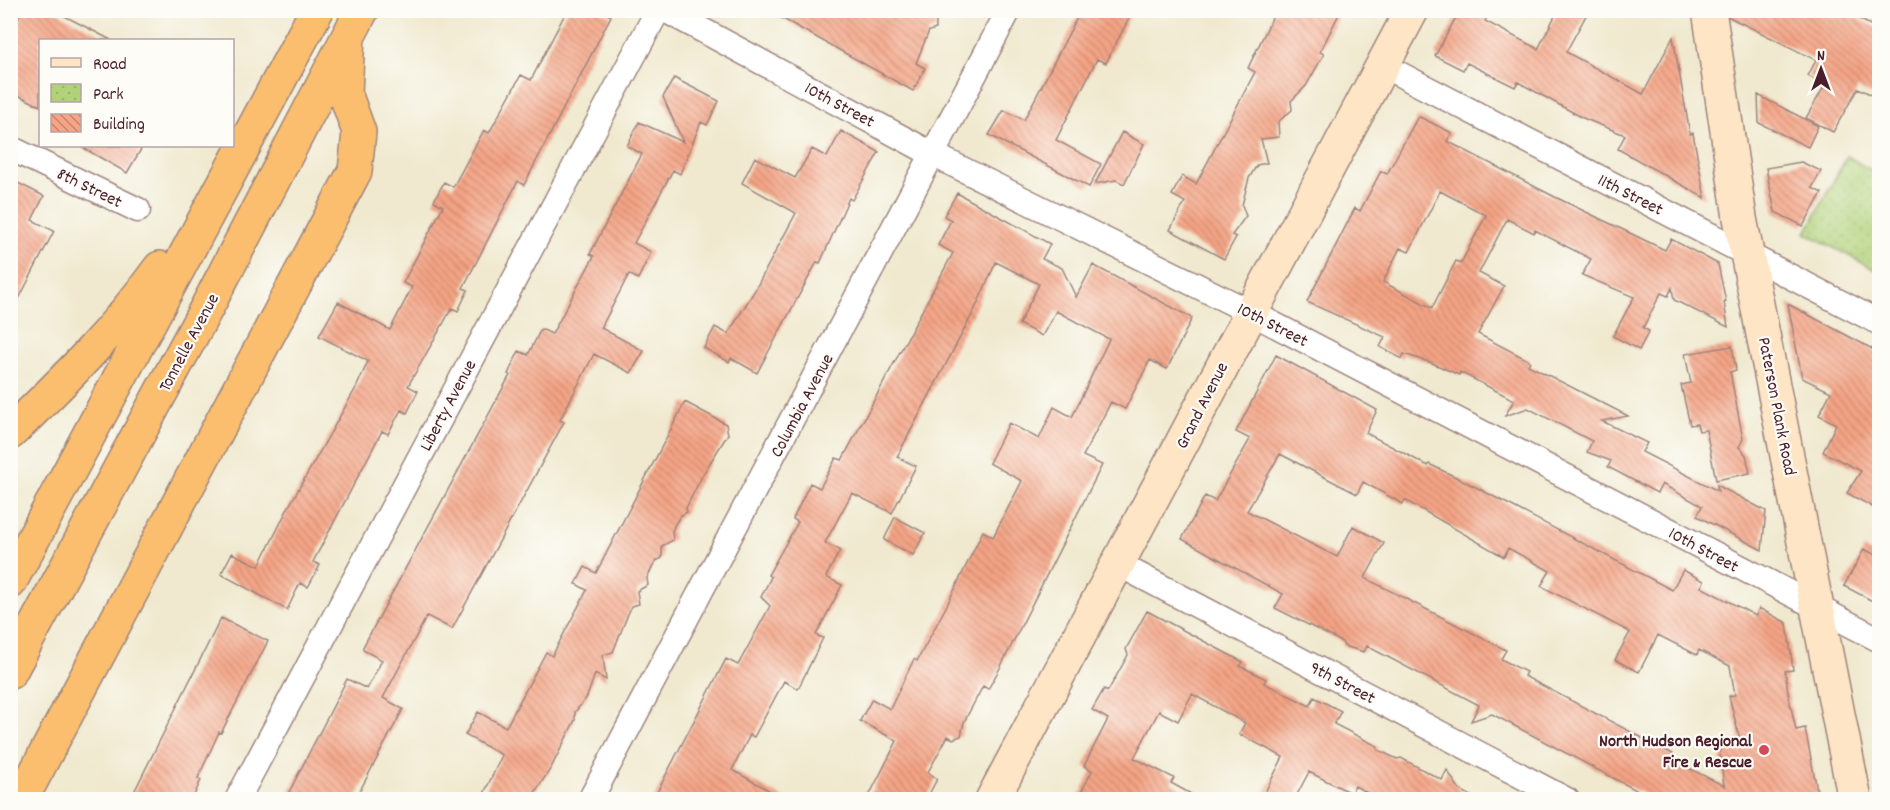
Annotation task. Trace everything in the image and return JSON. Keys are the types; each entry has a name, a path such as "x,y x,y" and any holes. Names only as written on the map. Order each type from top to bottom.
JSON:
{"highway":[{"path":"10,582 317,10"},
{"path":"21,800 355,171 358,132 345,93 355,24"},
{"name":"Tonnelle Avenue","path":"10,672 206,309 355,24"},
{"path":"10,433 84,360 130,309 173,249 212,207"}],"street":[{"name":"Liberty Avenue","path":"237,800 658,10"},
{"name":"10th Street","path":"665,10 934,155 1250,312 1880,640"},
{"name":"Columbia Avenue","path":"591,800 1009,10"},
{"name":"Grand Avenue","path":"992,800 1412,10"},
{"name":"Paterson Plank Road","path":"1709,10 1748,255 1855,800"},
{"name":"11th Street","path":"1382,65 1880,323"},
{"name":"8th Street","path":"10,148 138,210"},
{"name":"9th Street","path":"1118,564 1567,800"}],"green space":[{"path":"1847,156 1879,175 1879,272 1806,233"}],"building":[{"path":"22,10 53,10 109,39 39,39 39,106 10,91 10,34"},
{"path":"567,10 600,10 611,16 524,185 518,181 463,288 468,290 458,311 452,308 408,386 418,391 407,413 401,410 388,434 382,431 313,562 320,565 308,587 300,583 287,610 221,574 232,553 259,566 289,506 357,386 368,361 319,336 338,302 390,330 412,287 403,283 443,206 434,201 444,182 453,187 484,130 489,133 521,75 531,80"},
{"path":"767,10 936,10 936,29 929,31 916,63 925,68 913,91"},
{"path":"1081,10 1133,10 1106,63 1097,59 1056,140 1101,164 1089,187 989,135 1004,110 1024,120"},
{"path":"1276,10 1341,10 1320,52 1324,54 1306,86 1291,101 1292,110 1278,122 1279,137 1261,139 1267,163 1257,165 1249,178 1242,205 1246,216 1232,235 1236,237 1224,259 1170,230 1185,202 1172,195 1182,176 1196,184 1255,72 1248,68"},
{"path":"1460,10 1491,10 1485,21 1538,49 1558,10 1589,10 1566,52 1643,94 1673,37 1690,134 1693,133 1705,198 1618,149 1625,135 1583,118 1518,82 1515,87 1467,63 1463,70 1435,56"},
{"path":"1728,10 1842,10 1880,30 1880,99 1858,88 1833,132 1806,118 1825,85 1808,76 1816,60 1729,17"},
{"path":"674,78 719,101 707,125 701,122 680,174 673,170 634,243 651,252 638,279 629,274 601,328 644,351 631,373 594,354 560,420 564,422 452,629 427,616 383,698 403,709 355,800 285,800 347,679 367,689 382,660 363,650 363,647 510,375 508,374 519,351 528,355 541,329 552,334 594,256 590,254 642,154 627,146 639,122 683,142 663,97"},
{"path":"1758,95 1818,126 1808,147 1759,123"},
{"path":"1420,117 1452,133 1447,141 1555,197 1665,250 1671,239 1718,264 1726,302 1724,302 1728,327 1674,300 1672,288 1668,296 1661,293 1643,328 1649,331 1639,350 1613,336 1634,297 1582,275 1591,259 1535,230 1534,233 1507,219 1479,273 1504,286 1478,334 1530,361 1528,365 1628,416 1602,421 1647,443 1642,452 1718,491 1717,485 1766,511 1762,550 1697,516 1702,506 1662,484 1657,493 1608,467 1611,461 1587,452 1592,441 1528,408 1505,416 1514,400 1460,372 1459,375 1404,354 1402,359 1380,347 1385,337 1307,302 1355,208 1360,211 1381,171 1387,174 1417,118","holes":["1440,191 1486,215 1461,263 1456,261 1432,308 1383,282 1400,248 1409,252"]},
{"path":"841,131 879,152 852,200 849,198 820,263 817,262 757,373 731,358 729,362 704,348 715,327 728,334 755,290 796,213 742,183 755,157 795,178 812,149 827,157"},
{"path":"1122,132 1144,144 1124,184 1116,180 1095,184"},
{"path":"82,147 142,147 127,173"},
{"path":"1801,162 1821,171 1812,188 1822,193 1803,226 1775,212 1766,168"},
{"path":"10,179 44,196 32,220 54,231 10,316"},
{"path":"957,193 1050,244 1042,259 1062,268 1076,297 1093,265 1192,318 1167,369 1150,360 1125,409 1111,402 1083,456 1102,465 1000,668 988,689 983,686 964,722 961,736 953,739 948,736 928,772 937,779 926,800 867,800 897,741 860,721 872,699 890,709 914,659 917,661 947,605 983,531 993,537 1022,481 989,463 1009,423 1039,439 1054,407 1072,417 1109,339 1056,311 1042,336 1019,324 1039,284 996,262 975,309 897,457 916,466 892,513 852,493 825,543 840,550 826,577 842,585 816,635 823,638 798,689 784,681 754,737 750,735 732,770 787,800 653,800 726,659 738,665 770,606 761,597 771,577 768,575 798,522 793,519 810,483 820,488 836,458 842,460 953,253 938,245 951,220 944,216"},
{"path":"1788,304 1880,353 1880,511 1847,493 1861,471 1823,452 1836,424 1819,415 1831,392 1802,378"},
{"path":"1732,346 1736,370 1730,372 1743,439 1739,447 1746,455 1750,473 1716,480 1706,430 1699,431 1697,424 1690,425 1681,385 1691,383 1685,354"},
{"path":"1276,355 1377,410 1366,433 1428,466 1429,464 1466,482 1672,590 1683,570 1704,581 1701,587 1756,616 1759,608 1787,623 1793,670 1785,671 1789,698 1796,730 1805,728 1819,800 1655,800 1492,714 1471,721 1479,705 1367,646 1364,652 1344,646 1342,642 1275,608 1283,594 1182,539 1205,496 1215,501 1250,439 1236,432","holes":["1280,454 1357,494 1363,482 1403,504 1405,500 1504,557 1508,548 1550,571 1541,586 1630,632 1615,660 1639,672 1658,635 1697,655 1699,650 1730,666 1735,695 1729,696 1740,740 1719,744 1724,786 1671,759 1673,754 1524,676 1526,672 1501,659 1506,650 1365,578 1384,543 1353,526 1337,557 1247,511"]},
{"path":"685,402 726,424 728,434 703,474 686,508 687,512 680,516 675,524 672,531 673,540 662,546 662,558 656,561 652,568 647,578 648,585 637,591 639,604 632,606 613,652 603,655 606,680 595,674 587,697 575,712 575,720 551,768 530,800 481,800 502,755 465,735 478,712 506,727 546,652 552,656 587,590 576,584 585,567 596,573"},
{"path":"895,517 925,533 913,555 884,540"},
{"path":"1864,549 1880,557 1880,605 1844,586"},
{"path":"1147,611 1243,662 1240,666 1266,679 1264,683 1310,706 1314,697 1341,711 1334,724 1377,746 1378,750 1397,759 1401,758 1442,780 1447,770 1460,790 1479,800 1380,800 1355,786 1351,793 1309,772 1294,800 1261,800 1283,757 1239,734 1245,723 1192,694 1178,721 1159,711 1134,758 1174,778 1171,783 1202,800 1077,800 1092,771 1084,766 1108,719 1092,710 1104,689 1108,691 1128,655 1126,649"},
{"path":"221,618 268,641 221,733 219,732 198,778 201,780 192,800 130,800"}],"place":[{"name":"North Hudson Regional Fire & Rescue","path":"1764,750"}]}
